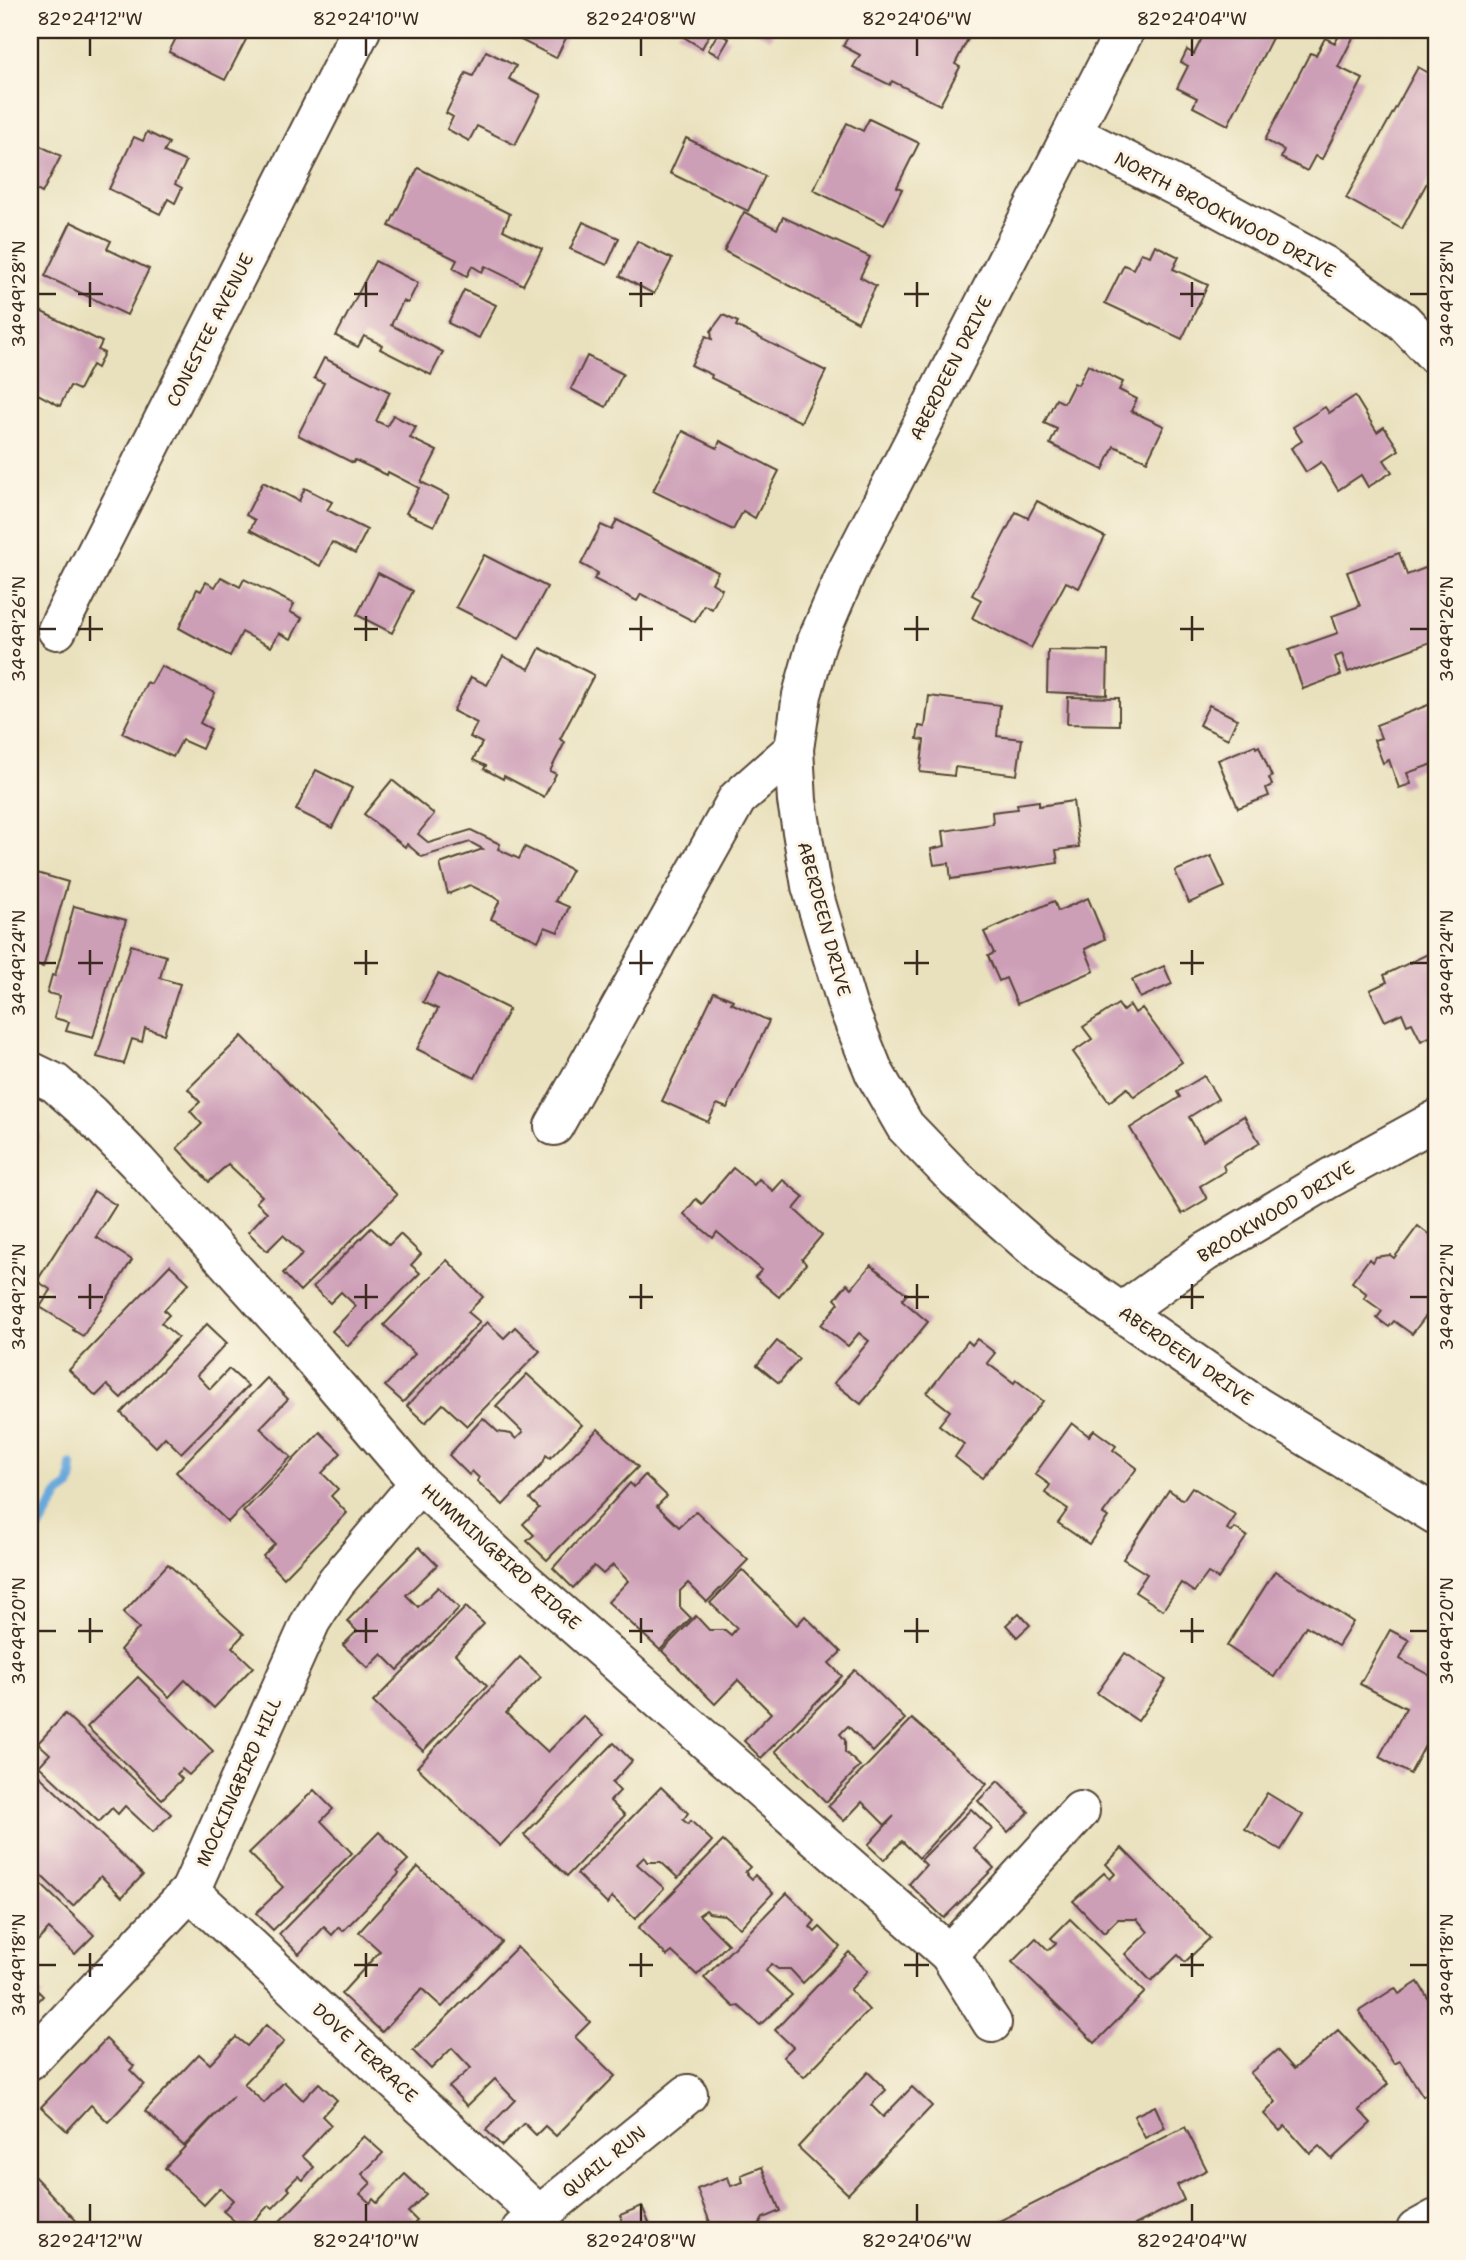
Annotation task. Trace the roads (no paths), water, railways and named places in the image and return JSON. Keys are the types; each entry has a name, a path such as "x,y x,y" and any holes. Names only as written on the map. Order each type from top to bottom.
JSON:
{"street":[{"name":"CONESTEE AVENUE","path":"57,630 361,30"},
{"name":"ABERDEEN DRIVE","path":"1125,30 846,573 817,641 802,695 794,749 797,801 811,886 847,1006 874,1072 905,1126 956,1179 1054,1265 1258,1407 1436,1515"},
{"name":"NORTH BROOKWOOD DRIVE","path":"1073,134 1324,265 1404,321 1436,356"},
{"path":"554,1126 737,799 794,749"},
{"name":"HUMMINGBIRD RIDGE","path":"30,1071 55,1083 137,1162 290,1332 419,1483 523,1580 949,1954 992,2023"},
{"name":"BROOKWOOD DRIVE","path":"1122,1312 1204,1253 1330,1178 1436,1120"},
{"name":"MOCKINGBIRD HILL","path":"30,2060 190,1891 311,1621 336,1582 419,1483"},
{"path":"949,1954 1080,1811"},
{"name":"DOVE TERRACE","path":"190,1891 530,2222"},
{"name":"QUAIL RUN","path":"530,2222 688,2094"},
{"path":"1416,2230 1436,2219"}],"waterway":[{"path":"30,1536 37,1531 59,1494 69,1487 71,1465"}]}
